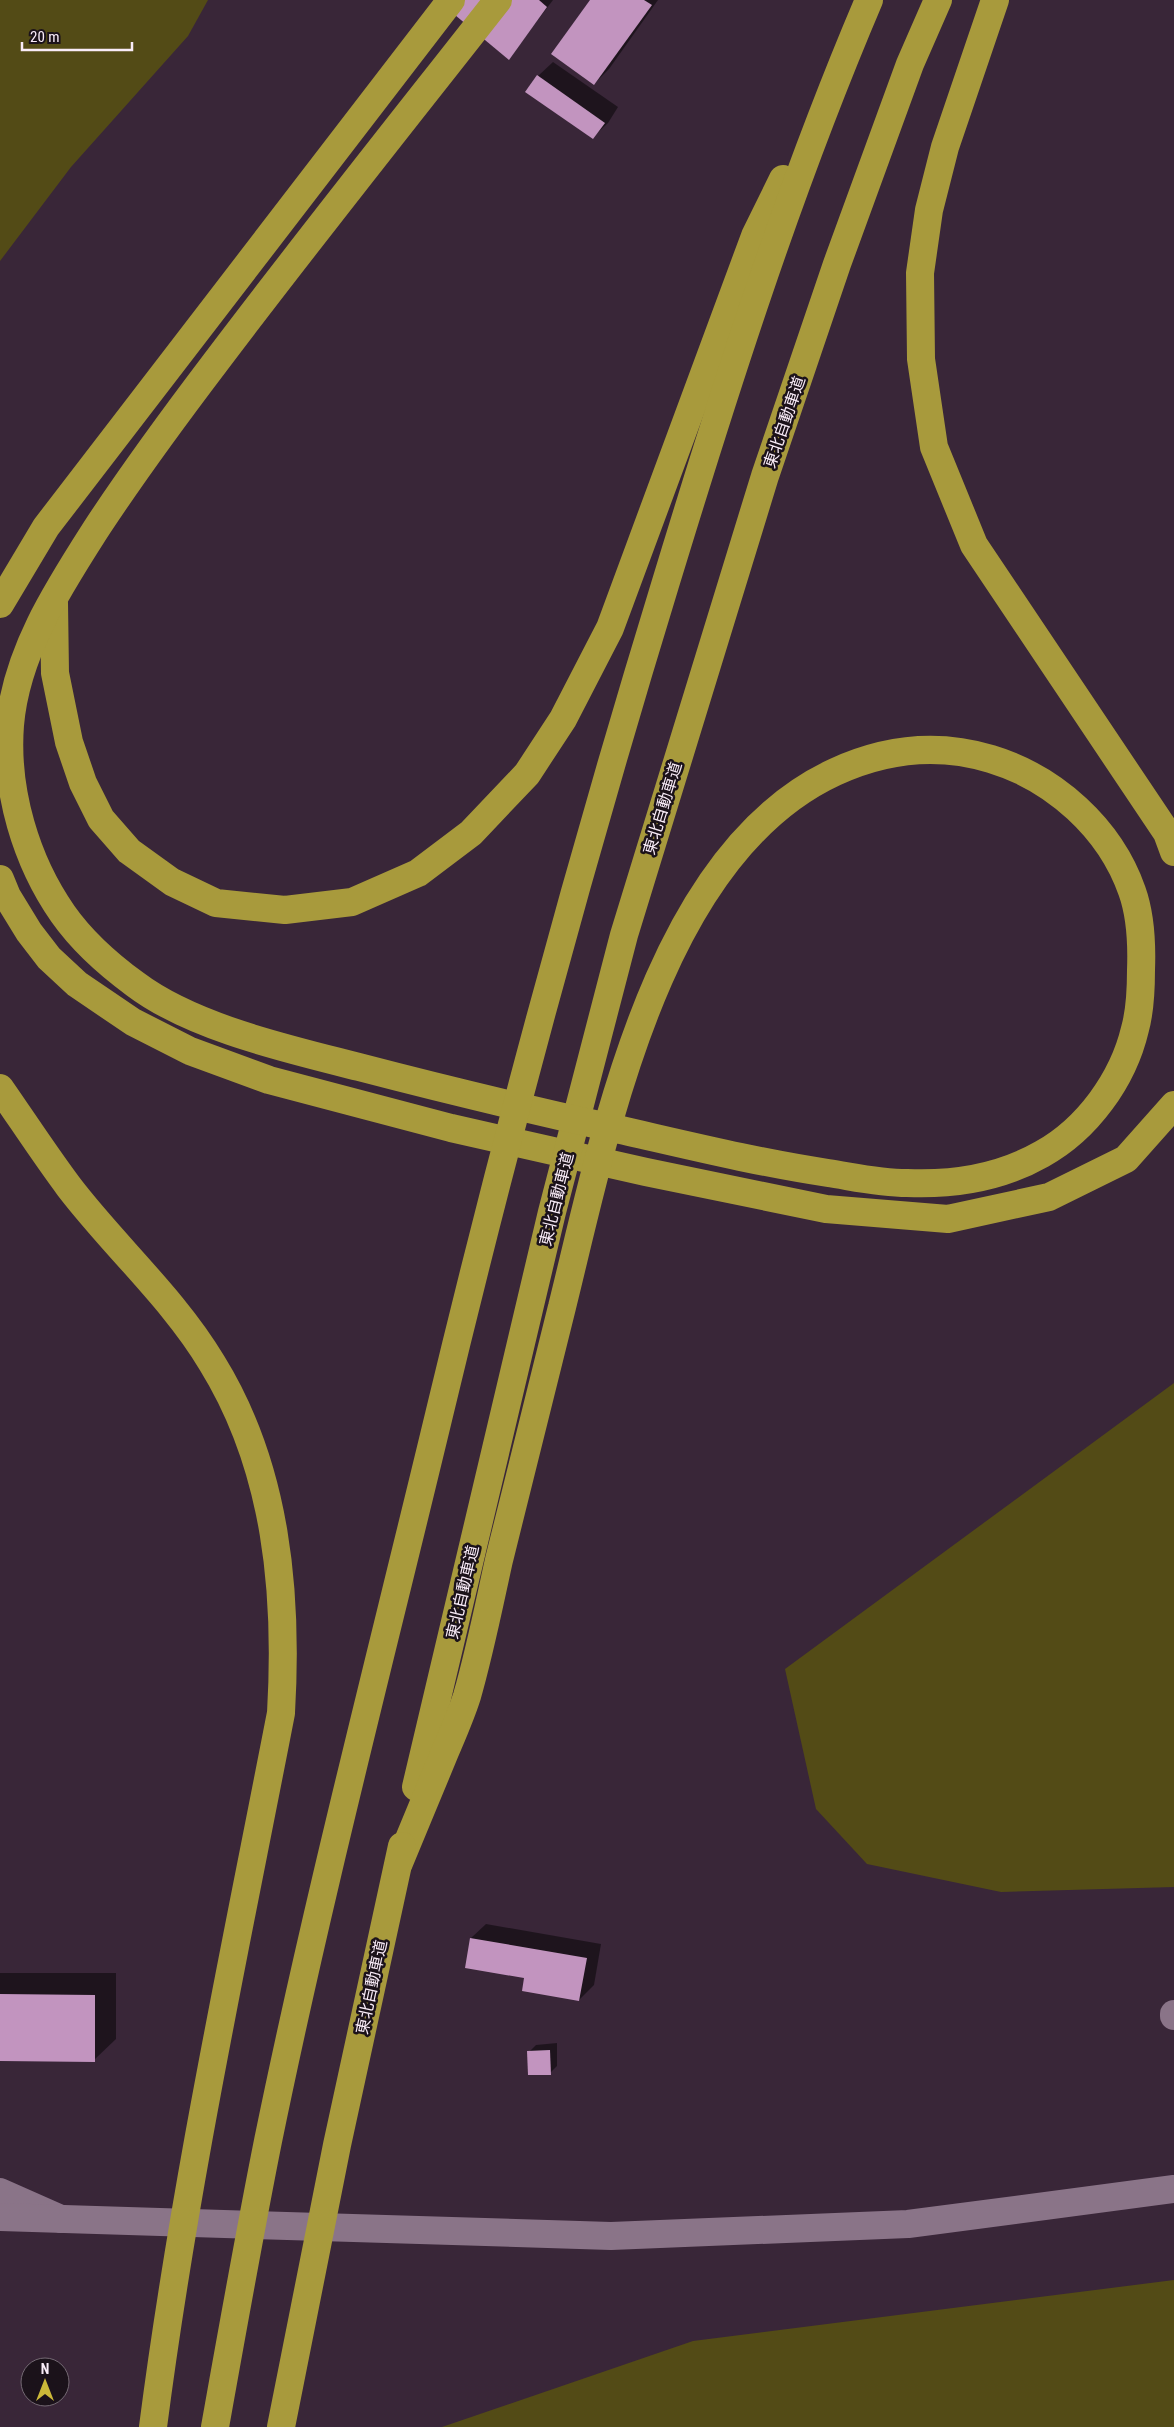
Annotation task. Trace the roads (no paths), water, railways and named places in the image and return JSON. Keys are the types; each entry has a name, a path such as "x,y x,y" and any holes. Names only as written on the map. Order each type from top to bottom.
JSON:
{"highway":[{"path":"0,604 52,519 451,0"},
{"path":"399,1863 465,1704 584,1216 630,1050 668,959 707,885 760,822 813,782 855,763 904,750 945,750 974,755 1021,770 1053,790 1090,820 1115,855 1132,891 1142,929 1142,979 1135,1030 1118,1076 1089,1118 1050,1151 1005,1171 953,1183 893,1183 795,1168 652,1137 458,1093 283,1048 191,1016 142,990 104,959 65,918 41,875 20,825 11,774 9,740 15,689 54,594 141,461 292,261 498,0"},
{"path":"215,2427 269,2139 333,1852 491,1199 565,921 704,459 776,244 848,47 868,0"},
{"name":"東北自動車道","path":"281,2427 337,2145 399,1863 552,1212 624,936 727,597 812,338 910,64 938,0"},
{"path":"995,0 945,147 929,210 920,273 921,359 934,448 974,544 1162,826 1174,852"},
{"path":"54,594 55,673 69,742 83,783 101,819 129,851 172,882 216,903 285,910 352,902 418,872 471,833 527,774 563,719 610,628 755,236 848,47"},
{"path":"0,879 7,896 29,932 49,958 77,984 132,1022 190,1051 269,1080 451,1128 646,1172 826,1209 948,1220 1049,1198 1126,1159 1174,1105"},
{"path":"0,1088 69,1187 185,1324 212,1362 234,1405 253,1452 268,1504 278,1552 284,1656 281,1713 198,2134 169,2306 153,2427"}],"street":[{"path":"0,2217 611,2236 908,2224 1174,2189"},
{"path":"0,2192 60,2219"}]}
